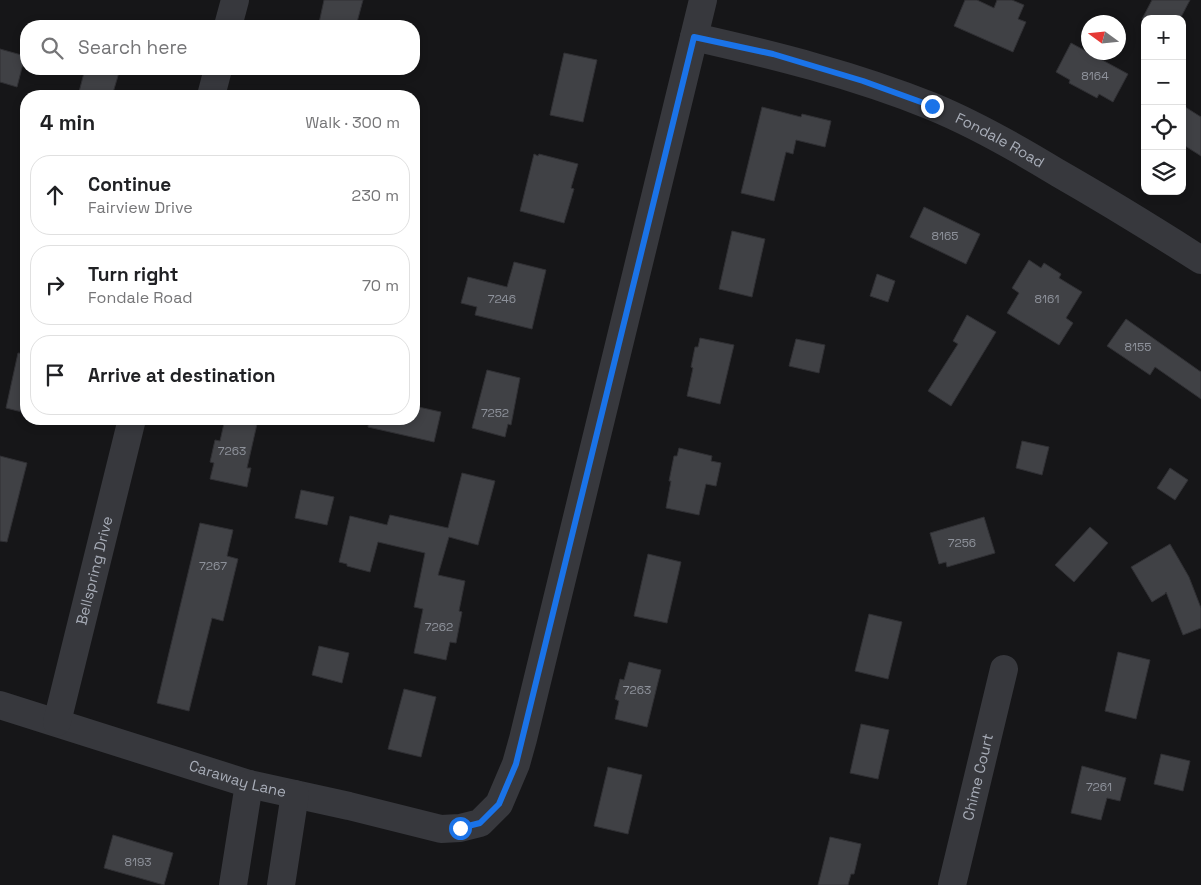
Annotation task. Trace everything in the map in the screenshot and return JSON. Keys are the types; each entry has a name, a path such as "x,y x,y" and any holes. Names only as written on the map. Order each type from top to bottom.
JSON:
{"street":[{"path":"229,20 234,0"},
{"path":"694,37 703,0"},
{"name":"Fondale Road","path":"694,37 773,54 863,81 932,106 997,137 1130,215 1201,260"},
{"name":"Caraway Lane","path":"0,705 249,784 441,829 460,828 480,823 499,804 516,764 694,37"},
{"path":"213,90 216,75"},
{"name":"Bellspring Drive","path":"57,722 131,425"},
{"name":"Chime Court","path":"952,885 1004,669"},
{"path":"234,885 249,784"},
{"path":"281,885 296,794"}],"building":[{"path":"324,0 363,0 358,20 320,20"},
{"path":"965,0 977,0 994,8 997,0 1012,0 1024,5 1018,19 1026,22 1013,52 954,26"},
{"path":"1152,0 1190,0 1182,15 1144,15"},
{"path":"1071,43 1081,48 1081,60 1102,60 1128,74 1113,102 1099,94 1097,98 1069,83 1070,80 1056,72"},
{"path":"0,49 20,55 20,75 17,87 0,82"},
{"path":"564,53 597,60 583,122 550,115"},
{"path":"83,75 118,75 114,90 80,90"},
{"path":"762,107 801,117 802,114 831,121 825,147 796,140 793,154 786,152 774,201 741,193"},
{"path":"1186,108 1201,117 1201,156 1186,147"},
{"path":"534,154 578,164 571,188 574,189 564,223 520,211"},
{"path":"924,207 980,234 966,264 910,237"},
{"path":"732,231 765,239 752,297 719,289"},
{"path":"1029,260 1041,268 1044,263 1061,274 1059,278 1082,292 1066,318 1073,323 1059,345 1007,313 1019,293 1012,288"},
{"path":"514,262 546,270 532,329 475,315 477,307 461,303 468,277 507,287"},
{"path":"877,274 895,281 888,302 870,296"},
{"path":"967,315 996,332 951,406 928,391 958,344 953,341"},
{"path":"1126,319 1201,372 1201,399 1155,367 1150,375 1107,346"},
{"path":"700,338 734,345 720,404 687,396 695,347 698,347"},
{"path":"796,339 825,345 819,373 789,366"},
{"path":"18,353 20,353 20,412 6,408"},
{"path":"487,370 520,378 511,425 508,424 505,437 472,428"},
{"path":"420,407 441,412 434,442 368,427 368,425 420,425"},
{"path":"224,425 257,425 247,468 251,468 247,487 210,479 214,463 210,462 215,440 220,441"},
{"path":"1022,441 1049,447 1042,475 1016,468"},
{"path":"679,448 712,456 711,461 721,463 716,486 706,484 699,515 666,508 674,456 677,456"},
{"path":"0,456 27,463 7,542 0,541"},
{"path":"1170,468 1188,480 1175,500 1157,488"},
{"path":"462,473 495,481 478,545 449,537 438,575 465,581 459,611 462,612 456,643 450,642 446,660 414,653 423,609 414,607 425,553 378,542 370,572 339,562 350,516 387,525 390,515 448,528"},
{"path":"301,490 334,497 327,525 295,518"},
{"path":"984,517 995,553 947,567 946,562 939,564 930,533"},
{"path":"200,523 233,530 227,556 238,559 223,621 212,618 189,711 157,703"},
{"path":"1090,527 1108,543 1074,582 1055,565"},
{"path":"1170,544 1189,577 1201,608 1201,628 1183,635 1166,592 1152,602 1131,567"},
{"path":"648,554 681,562 667,623 634,616"},
{"path":"869,614 902,622 888,679 855,671"},
{"path":"319,646 349,653 342,683 312,675"},
{"path":"1118,652 1150,660 1136,719 1105,711"},
{"path":"629,662 661,670 647,727 615,719 619,701 615,699 620,679 624,680"},
{"path":"404,689 436,697 421,757 388,749"},
{"path":"861,724 889,730 878,779 850,773"},
{"path":"1161,754 1190,761 1183,791 1154,784"},
{"path":"1082,766 1126,778 1120,801 1107,798 1101,820 1071,813"},
{"path":"608,767 642,775 628,834 594,826"},
{"path":"113,835 173,853 164,885 104,868"},
{"path":"830,837 861,844 854,874 851,874 848,885 818,885"}],"route":[{"path":"460,828 480,823 499,804 516,764 694,37 773,54 863,81 932,106"}]}
